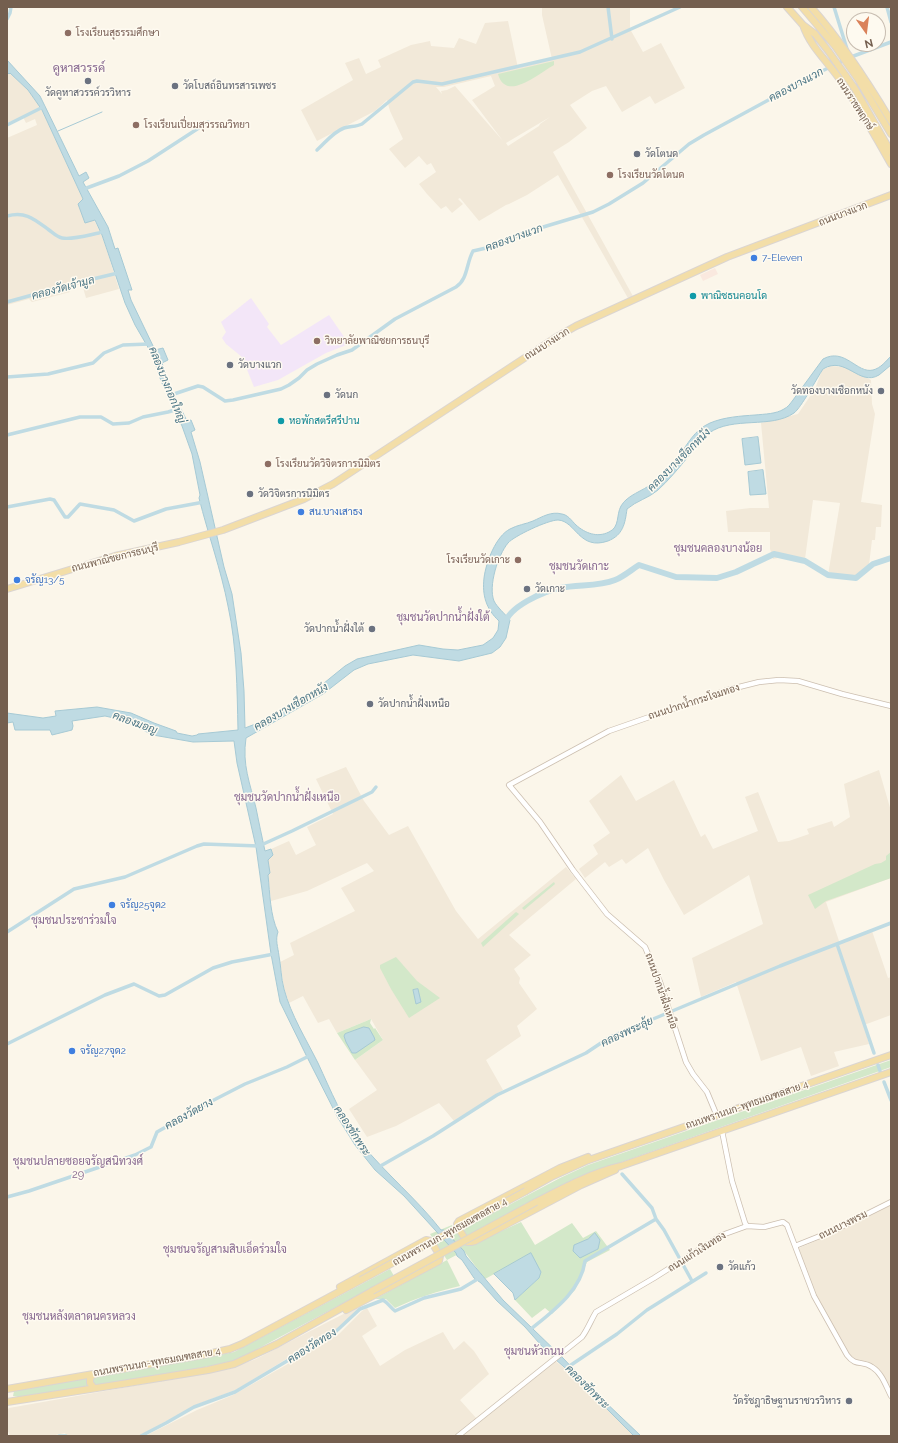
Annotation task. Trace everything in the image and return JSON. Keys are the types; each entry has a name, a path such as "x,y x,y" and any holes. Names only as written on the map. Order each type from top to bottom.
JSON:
{"main road":[{"name":"ถนนราชพฤกษ์","path":"787,7 803,26 814,34 829,52 868,110 891,152"},
{"name":"ถนนราชพฤกษ์","path":"802,7 851,64 891,121"},
{"name":"ถนนราชพฤกษ์","path":"811,7 826,24 845,50 851,64 891,134"},
{"name":"ถนนราชพฤกษ์","path":"803,26 808,38 837,76 870,126 891,164"},
{"name":"ถนนบางแวก","path":"223,530 304,499 333,484 555,338 576,326 727,257 891,195"},
{"name":"ถนนพาณิชยการธนบุรี","path":"7,589 116,556 223,530"},
{"name":"ถนนพรานนก-พุทธมณฑลสาย 4","path":"7,1389 230,1349 242,1344 526,1190 568,1169 604,1155 891,1055"},
{"path":"880,1059 891,1059"},
{"name":"ถนนพรานนก-พุทธมณฑลสาย 4","path":"7,1402 208,1370 234,1364 262,1352 536,1202 581,1180 890,1071"},
{"path":"604,1155 580,1159 560,1168 458,1222 457,1226 466,1242 471,1242 621,1166"},
{"path":"302,1311 343,1285 425,1241 431,1241 439,1253 440,1259 438,1261 364,1301 309,1326"},
{"path":"98,1373 92,1376 90,1381 94,1388 99,1388"},
{"path":"7,1386 16,1387"},
{"path":"7,1407 18,1400 11,1396 11,1392 16,1387"}],"street":[{"name":"ถนนปากน้ำกระโจมทอง","path":"510,785 609,731 727,690 760,682 779,680 798,681 891,706"},
{"name":"ถนนปากน้ำฝั่งเหนือ","path":"510,785 540,822 573,870 607,914 645,947 653,964 686,1062 707,1092 717,1116"},
{"path":"722,1131 732,1181 747,1226"},
{"name":"ถนนบางพรม","path":"795,1246 835,1230 891,1202"},
{"name":"ถนนแก้วเงินทอง","path":"458,1436 565,1349 582,1337 588,1329 596,1312 681,1262 722,1235 747,1226 764,1227 784,1222 788,1227 814,1296 847,1355 853,1361 870,1365 874,1368 891,1396"}],"shaded area":[{"path":"542,7 630,7 630,29 643,52 661,43 685,88 655,104 650,96 622,112 606,86 592,91 570,105 587,128 553,152 634,298 629,300 558,175 527,195 506,205 479,221 460,198 458,199 463,204 452,213 446,206 441,209 427,194 419,184 436,172 431,163 427,165 419,156 405,168 389,149 403,139 390,111 387,100 375,111 317,141 301,110 353,80 345,63 359,58 366,74 381,67 378,60 411,45 430,41 431,46 454,48 459,38 476,44 485,23 508,21 518,68 552,59 542,15","holes":["491,76 495,86 472,100 503,141 455,86 441,91 442,94 436,87 444,87","550,117 508,146 506,143"]},
{"path":"7,72 28,90 42,110 83,199 85,223 94,220 102,235 119,289 86,298 82,284 69,287 70,292 32,302 29,299 7,305 7,138 37,125 35,119 26,123 23,117 7,123"},
{"path":"715,268 718,274 703,281 700,275"},
{"name":"วิทยาลัยพาณิชยการธนบุรี","path":"251,298 269,324 267,327 281,345 329,315 349,344 326,353 278,380 254,387 242,357 226,344 222,338 226,332 221,322"},
{"path":"831,366 845,367 871,380 872,404 875,414 861,502 882,505 881,527 876,527 875,540 872,540 869,565 856,578 828,575 840,503 813,500 805,559 792,555 773,559 770,549 770,532 728,532 726,511 750,508 769,508 761,423 798,414 815,389 822,370"},
{"path":"346,767 364,801 389,835 408,826 456,911 478,939 566,867 576,879 509,935 531,955 514,969 520,978 519,983 537,1009 517,1026 521,1036 486,1060 503,1090 454,1121 439,1103 396,1126 367,1137 349,1109 377,1090 355,1060 383,1040 371,1019 337,1033 329,1019 318,1023 303,996 289,1003 284,988 280,962 294,955 290,943 355,911 341,888 374,871 367,863 307,891 271,901 268,874 268,859 273,855 271,849 289,841 296,855 316,845 307,827 333,814 316,779"},
{"path":"879,770 891,811 891,878 826,902 840,944 872,931 888,978 891,977 891,1015 864,1025 869,1044 834,1052 839,1066 811,1076 801,1047 761,1061 736,982 701,997 692,958 763,924 749,875 684,915 648,848 626,864 622,859 609,867 605,862 585,878 579,869 598,854 593,845 610,833 589,801 621,775 636,801 674,780 701,837 705,834 713,849 758,831 745,797 758,792 778,842 789,841 809,834 807,829 832,821 834,827 850,817 844,784"},
{"path":"891,1205 891,1394 876,1367 867,1361 857,1361 852,1359 825,1313 810,1282 799,1248 842,1230"},
{"path":"357,1307 359,1309 333,1333 288,1358 236,1390 198,1404 139,1436 67,1436 65,1433 51,1436 10,1436 7,1429 7,1410 9,1408 229,1369 256,1359"},
{"path":"367,1308 377,1326 362,1336 380,1366 405,1350 443,1332 454,1350 464,1341 474,1351 489,1374 460,1400 477,1419 455,1436 145,1436 197,1410 233,1395 302,1356 339,1334 362,1311"},
{"path":"554,1360 572,1374 634,1436 460,1436 527,1384"}],"green space":[{"path":"554,61 554,65 532,79 515,86 508,86 502,82 498,74"},
{"path":"891,852 891,878 826,901 815,909 808,895 875,864 881,863 886,860 886,856"},
{"path":"554,882 555,884 524,910 522,908"},
{"path":"516,912 519,914 483,947 481,943"},
{"path":"396,957 417,981 440,998 409,1018 380,968 380,965"},
{"path":"371,1019 370,1023 383,1040 355,1060 337,1033"},
{"path":"891,1060 891,1067 602,1169 467,1243 469,1246 521,1222 535,1245 572,1223 583,1238 596,1231 610,1250 587,1262 575,1290 552,1314 545,1308 532,1318 515,1300 539,1278 531,1254 485,1279 464,1251 447,1260 430,1234 452,1225 453,1227 505,1199 509,1205 588,1165"},
{"path":"447,1260 460,1286 427,1295 395,1308 386,1299 375,1299"},
{"path":"390,1269 394,1276 237,1360 222,1364 96,1386 93,1384 93,1378 95,1377 234,1352"},
{"path":"89,1378 90,1387 18,1397 13,1396 14,1391"}],"water":[{"path":"7,60 40,96 79,176 86,172 89,178 83,182 108,227 115,249 118,248 132,290 128,290 131,300 155,350 163,348 168,360 162,363 170,387 187,421 191,420 195,430 191,432 200,462 224,567 232,594 241,653 245,728 263,721 313,692 345,666 357,659 419,645 458,650 483,645 493,638 498,630 499,621 488,607 484,596 485,572 492,550 505,532 516,526 547,515 558,513 566,515 576,525 591,534 605,534 615,527 621,506 624,502 653,483 675,460 695,433 704,426 727,418 778,412 791,403 823,359 831,356 844,358 862,368 873,370 881,366 891,356 891,365 879,375 872,378 859,375 839,366 831,366 823,369 797,410 785,418 763,422 729,425 709,433 700,441 677,471 658,490 627,509 622,528 613,539 598,543 590,542 579,535 569,525 558,520 539,525 511,540 504,548 501,555 495,571 492,587 494,601 510,620 506,638 500,647 492,653 459,661 413,655 368,664 354,670 323,694 246,738 245,757 249,782 265,851 271,849 273,855 268,860 270,873 268,875 272,912 278,932 277,944 284,989 295,1018 342,1115 361,1143 441,1230 444,1230 464,1251 466,1256 503,1300 641,1436 634,1436 572,1374 547,1352 525,1327 497,1301 481,1283 474,1278 462,1260 404,1196 375,1170 355,1145 338,1118 280,1002 271,954 256,847 237,763 234,741 193,742 153,735 123,720 105,716 72,721 72,730 52,735 50,730 15,730 13,722 7,723 7,713 43,718 56,716 55,711 97,707 131,713 176,731 177,733 192,736 198,734 238,730 236,668 231,621 222,579 199,498 200,495 192,454 182,426 161,381 153,356 135,325 125,303 102,235 95,220 85,223 78,204 83,199 42,110 28,90 7,72"},
{"path":"758,437 761,463 745,465 742,439"},
{"path":"763,470 766,494 750,495 748,472"},
{"path":"418,989 421,1002 416,1004 413,990"},
{"path":"364,1027 369,1028 375,1040 356,1053 352,1053 344,1036 345,1034"},
{"path":"595,1233 600,1240 598,1249 580,1258 573,1251 574,1245 588,1239"},
{"path":"531,1253 541,1272 539,1278 515,1300 513,1293 494,1274"}],"waterway":[{"path":"7,19 11,7"},
{"path":"608,7 612,39"},
{"path":"317,150 340,130 346,127 358,126 362,124 413,82 417,81 442,84 580,52 680,7"},
{"path":"834,7 846,46"},
{"path":"887,7 891,22"},
{"name":"คลองบางแวก","path":"171,395 198,386 203,387 225,401 281,389 289,385 317,364 352,350 395,319 456,287 465,276 473,251 495,246 507,242 520,234 593,212 643,183 689,144 704,135 820,72 851,57 891,42"},
{"path":"7,125 43,107"},
{"path":"58,131 102,112"},
{"path":"84,189 119,176 148,161 208,122"},
{"path":"7,216 25,215 39,222 57,236 62,238 80,237 104,231"},
{"name":"คลองวัดเจ้ามูล","path":"7,302 118,273"},
{"name":"คลองบางกอกใหญ่","path":"7,377 48,374 93,363 104,353 123,345 149,344"},
{"name":"คลองบางกอกใหญ่","path":"7,435 80,417 101,417 113,424 129,423 143,417 178,409"},
{"path":"7,507 50,499 54,500 65,517 68,517 80,504 114,510 134,521 166,509 204,502"},
{"path":"505,624 508,618 520,606 545,592 574,586 595,585 615,580 639,565 676,577 717,578 736,572 774,554 805,561 828,575 856,578 873,564 891,558"},
{"path":"7,932 74,889 125,877 204,844 259,846 372,792 376,787"},
{"name":"คลองพระลุ้ย","path":"377,1168 433,1136 497,1095 586,1053 610,1037 780,966 891,923"},
{"path":"837,944 874,1053"},
{"path":"7,1044 105,995 134,984 159,996 165,995 213,968 232,962 274,954"},
{"name":"คลองวัดยาง","path":"7,1197 135,1155 151,1147 157,1132 245,1084 287,1067 309,1056"},
{"path":"878,1065 880,1071"},
{"path":"884,1082 891,1100"},
{"path":"622,1174 652,1208 656,1219 664,1230 692,1281"},
{"path":"531,1329 565,1300 578,1282 585,1261 656,1219"},
{"name":"คลองชักพระ","path":"568,1367 617,1334 647,1310 706,1273"},
{"name":"คลองวัดทอง","path":"141,1436 194,1407 235,1392 331,1336 360,1309 383,1300 395,1311 424,1298 461,1289 481,1277"},
{"name":"คลองวัดทอง","path":"59,1436 66,1436"}],"place":[{"name":"โรงเรียนสุธรรมศึกษา","path":"68,33"},
{"name":"วัดคูหาสวรรค์วรวิหาร","path":"88,81"},
{"name":"วัดโบสถ์อินทรสารเพชร","path":"175,86"},
{"name":"โรงเรียนเปี่ยมสุวรรณวิทยา","path":"136,125"},
{"name":"วัดโตนด","path":"637,154"},
{"name":"โรงเรียนวัดโตนด","path":"610,175"},
{"name":"7-Eleven","path":"754,258"},
{"name":"พาณิชธนคอนโด","path":"693,296"},
{"name":"วิทยาลัยพาณิชยการธนบุรี","path":"317,341"},
{"name":"วัดบางแวก","path":"230,365"},
{"name":"วัดทองบางเชือกหนัง","path":"881,391"},
{"name":"วัดนก","path":"327,395"},
{"name":"หอพักสตรีศรีปาน","path":"281,421"},
{"name":"โรงเรียนวัดวิจิตรการนิมิตร","path":"268,464"},
{"name":"วัดวิจิตรการนิมิตร","path":"250,494"},
{"name":"สน.บางเสาธง","path":"301,512"},
{"name":"โรงเรียนวัดเกาะ","path":"518,560"},
{"name":"จรัญ13/5","path":"17,580"},
{"name":"วัดเกาะ","path":"527,589"},
{"name":"วัดปากน้ำฝั่งใต้","path":"372,629"},
{"name":"วัดปากน้ำฝั่งเหนือ","path":"370,704"},
{"name":"จรัญ25จุด2","path":"112,905"},
{"name":"จรัญ27จุด2","path":"72,1051"},
{"name":"วัดแก้ว","path":"720,1267"},
{"name":"วัดรัชฎาธิษฐานราชวรวิหาร","path":"849,1401"}],"district":[{"name":"คูหาสวรรค์","path":"79,68"},
{"name":"ชุมชนคลองบางน้อย","path":"718,549"},
{"name":"ชุมชนวัดเกาะ","path":"579,567"},
{"name":"ชุมชนวัดปากน้ำฝั่งใต้","path":"443,618"},
{"name":"ชุมชนวัดปากน้ำฝั่งเหนือ","path":"287,798"},
{"name":"ชุมชนประชาร่วมใจ","path":"74,921"},
{"name":"ชุมชนปลายซอยจรัญสนิทวงศ์ 29","path":"78,1168"},
{"name":"ชุมชนจรัญสามสิบเอ็ดร่วมใจ","path":"225,1250"},
{"name":"ชุมชนหลังตลาดนครหลวง","path":"79,1317"},
{"name":"ชุมชนหัวถนน","path":"534,1352"}],"water label":[{"name":"คลองบางเชือกหนัง","path":"679,460"},
{"name":"คลองบางเชือกหนัง","path":"291,707"},
{"name":"คลองมอญ","path":"135,723"}]}
